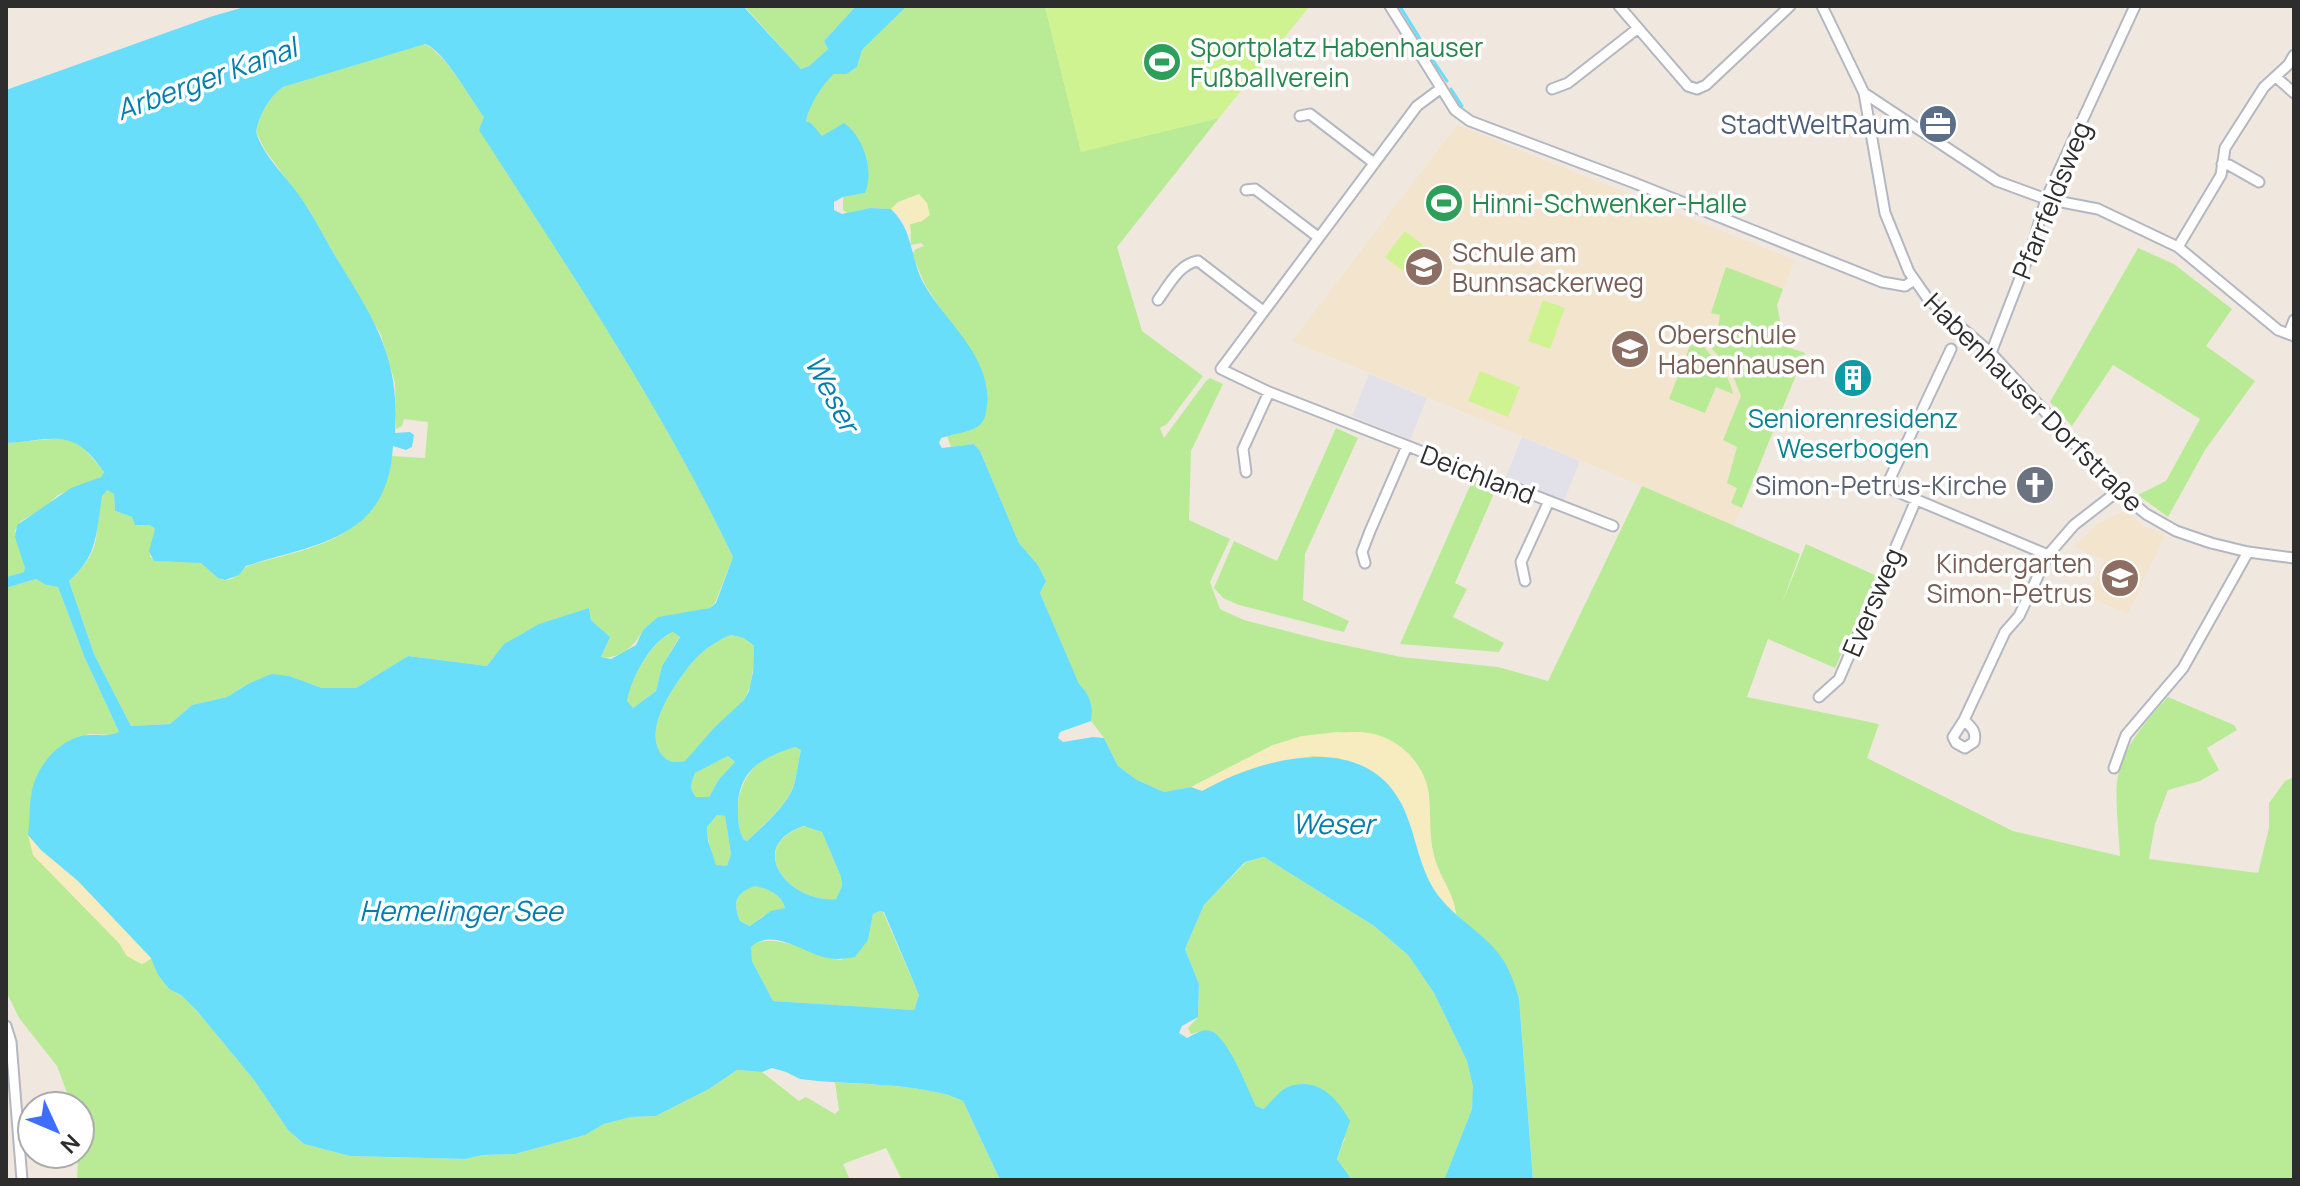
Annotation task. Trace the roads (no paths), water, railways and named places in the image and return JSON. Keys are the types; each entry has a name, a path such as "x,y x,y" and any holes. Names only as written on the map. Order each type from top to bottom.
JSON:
{"street":[{"path":"1390,6 1440,89 1455,110 1470,121 1882,282 1905,286 1914,280"},
{"path":"1619,6 1688,86 1697,89 1706,85 1790,6"},
{"name":"Habenhauser Dorfstraße","path":"1822,6 1864,93 1885,213 1895,243 1914,280 1928,299 1991,353 2118,491 2146,514 2176,531 2230,549 2294,558"},
{"name":"Pfarrfeldsweg","path":"1991,353 2032,247 2046,199 2135,6"},
{"path":"1552,89 1568,83 1637,29"},
{"path":"2178,247 2221,175 2225,148 2264,87 2294,55"},
{"path":"2276,77 2294,93"},
{"name":"Deichland","path":"1440,89 1417,106 1221,369 1269,392 1613,526"},
{"path":"1864,93 1997,181 2046,199 2098,209 2178,247 2278,330 2292,334 2294,320"},
{"path":"1300,116 1310,114 1374,163"},
{"path":"2222,164 2259,182"},
{"path":"1246,190 1255,189 1318,237"},
{"path":"1158,300 1181,269 1190,262 1198,261 1263,311"},
{"path":"1951,349 1886,487 2048,555"},
{"path":"1246,472 1243,449 1269,392"},
{"name":"Deichland","path":"1365,563 1362,552 1407,446"},
{"path":"1964,720 2005,632 2019,616 2048,555 2074,525 2118,491"},
{"name":"Eversweg","path":"1819,697 1839,679 1916,500"},
{"name":"Deichland","path":"1525,581 1521,562 1549,501"},
{"path":"2114,768 2126,735 2183,668 2248,552"},
{"path":"6,1026 11,1042 22,1180"}],"water":[{"path":"248,6 743,6 801,69 828,49 824,41 856,6 907,6 862,50 857,67 847,74 834,74 829,79 813,102 806,121 822,136 844,123 857,136 868,165 868,184 865,193 834,202 834,210 842,214 870,208 891,209 908,236 925,286 966,342 983,372 987,405 980,425 941,438 939,443 942,448 974,444 980,451 1019,543 1038,565 1046,581 1040,593 1092,710 1091,721 1060,732 1058,738 1063,742 1104,738 1118,766 1137,780 1164,792 1191,787 1202,791 1252,769 1308,757 1336,758 1361,765 1384,780 1401,803 1433,888 1448,907 1493,946 1513,980 1519,998 1533,1180 1444,1180 1472,1109 1473,1086 1467,1061 1434,993 1408,955 1374,926 1264,857 1245,862 1204,905 1185,949 1199,984 1198,1017 1182,1026 1179,1033 1187,1038 1205,1030 1217,1035 1231,1053 1256,1106 1264,1109 1279,1093 1299,1084 1317,1087 1333,1097 1350,1121 1337,1159 1352,1180 1000,1180 963,1101 907,1087 800,1079 772,1068 762,1072 737,1070 709,1089 656,1116 631,1117 604,1124 585,1135 515,1154 465,1159 350,1156 304,1144 288,1130 254,1080 197,1011 181,995 169,989 158,975 151,958 78,881 28,835 33,786 48,758 72,739 119,732 84,656 58,587 36,579 6,588 6,577 24,572 25,568 15,537 17,525 71,488 101,477 104,472 93,457 72,442 50,439 6,443 6,90","holes":["425,44 440,56 484,117 479,130 613,340 705,501 733,557 716,603 710,608 658,617 643,630 636,645 611,659 601,657 610,637 591,620 589,608 539,624 504,644 487,666 408,656 356,688 322,688 289,676 271,674 227,697 192,705 170,724 131,726 94,654 69,581 91,553 102,497 107,490 114,494 115,511 132,517 135,525 150,525 155,529 149,551 154,561 201,563 218,578 225,580 239,575 246,566 322,543 344,533 363,519 378,501 388,477 393,446 406,450 412,447 414,435 410,432 395,433 394,384 374,323 311,213 259,141 256,132 260,119 273,96 283,87","673,632 680,637 662,666 656,691 633,708 627,701 633,682 643,661 657,643","731,635 744,638 754,646 749,691 685,761 670,761 662,755 657,745 657,723 661,711 691,664 718,641","795,747 801,750 794,783 785,802 747,841 742,836 738,820 742,784 754,767 773,755","728,756 735,762 719,779 709,797 696,797 691,786 695,773","717,815 725,816 731,854 727,866 716,865 707,827","804,826 822,832 841,877 842,886 836,899 818,898 789,883 775,859 777,846 786,835","755,886 760,887 777,896 785,908 771,911 750,926 740,921 736,903 740,895","884,912 919,995 914,1010 773,1001 752,961 751,947 759,942 777,940 827,958 855,957 868,940 873,914"]}],"waterway":[{"path":"1401,8 1427,50"},
{"path":"1430,56 1447,81"},
{"path":"1451,89 1462,106"}],"place":[{"name":"Sportplatz Habenhauser Fußballverein","path":"1162,62"},
{"name":"StadtWeltRaum","path":"1938,124"},
{"name":"Hinni-Schwenker-Halle","path":"1444,203"},
{"name":"Schule am Bunnsackerweg","path":"1424,267"},
{"name":"Oberschule Habenhausen","path":"1630,349"},
{"name":"Seniorenresidenz Weserbogen","path":"1853,378"},
{"name":"Simon-Petrus-Kirche","path":"2035,485"},
{"name":"Kindergarten Simon-Petrus","path":"2120,578"}],"water label":[{"name":"Arberger Kanal","path":"206,78"},
{"name":"Weser","path":"833,393"},
{"name":"Weser","path":"1333,823"},
{"name":"Hemelinger See","path":"461,910"}]}
